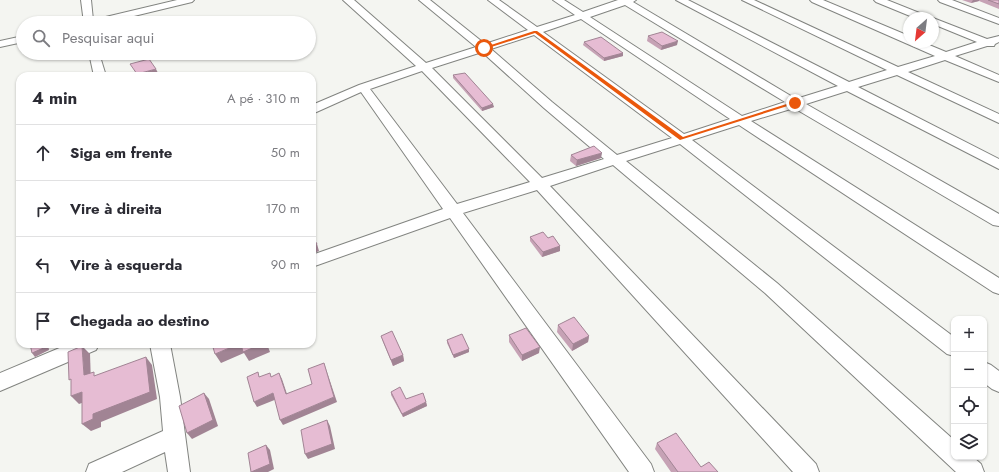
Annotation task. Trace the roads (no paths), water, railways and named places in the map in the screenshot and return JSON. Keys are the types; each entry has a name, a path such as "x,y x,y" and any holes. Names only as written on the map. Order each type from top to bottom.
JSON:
{"street":[{"path":"86,0 88,16"},
{"path":"122,16 189,0"},
{"path":"348,0 424,68 540,184 808,472"},
{"path":"424,0 484,48 548,105 771,288 951,452"},
{"path":"493,0 682,139 951,346"},
{"path":"558,0 740,120 999,287"},
{"path":"682,0 999,165"},
{"path":"747,0 999,119"},
{"path":"815,0 903,37"},
{"path":"879,0 909,12"},
{"path":"943,0 999,21"},
{"path":"316,108 363,87 626,1 795,103 999,221"},
{"path":"939,23 995,43"},
{"path":"0,44 16,41"},
{"path":"316,260 453,211 848,86 945,56 995,43"},
{"path":"927,48 999,79"},
{"path":"96,60 99,72"},
{"path":"363,87 643,472"},
{"path":"0,382 80,348"},
{"path":"161,348 170,397 179,472"},
{"path":"987,373 999,383"},
{"path":"97,472 174,437"},
{"path":"960,460 973,472"}]}
